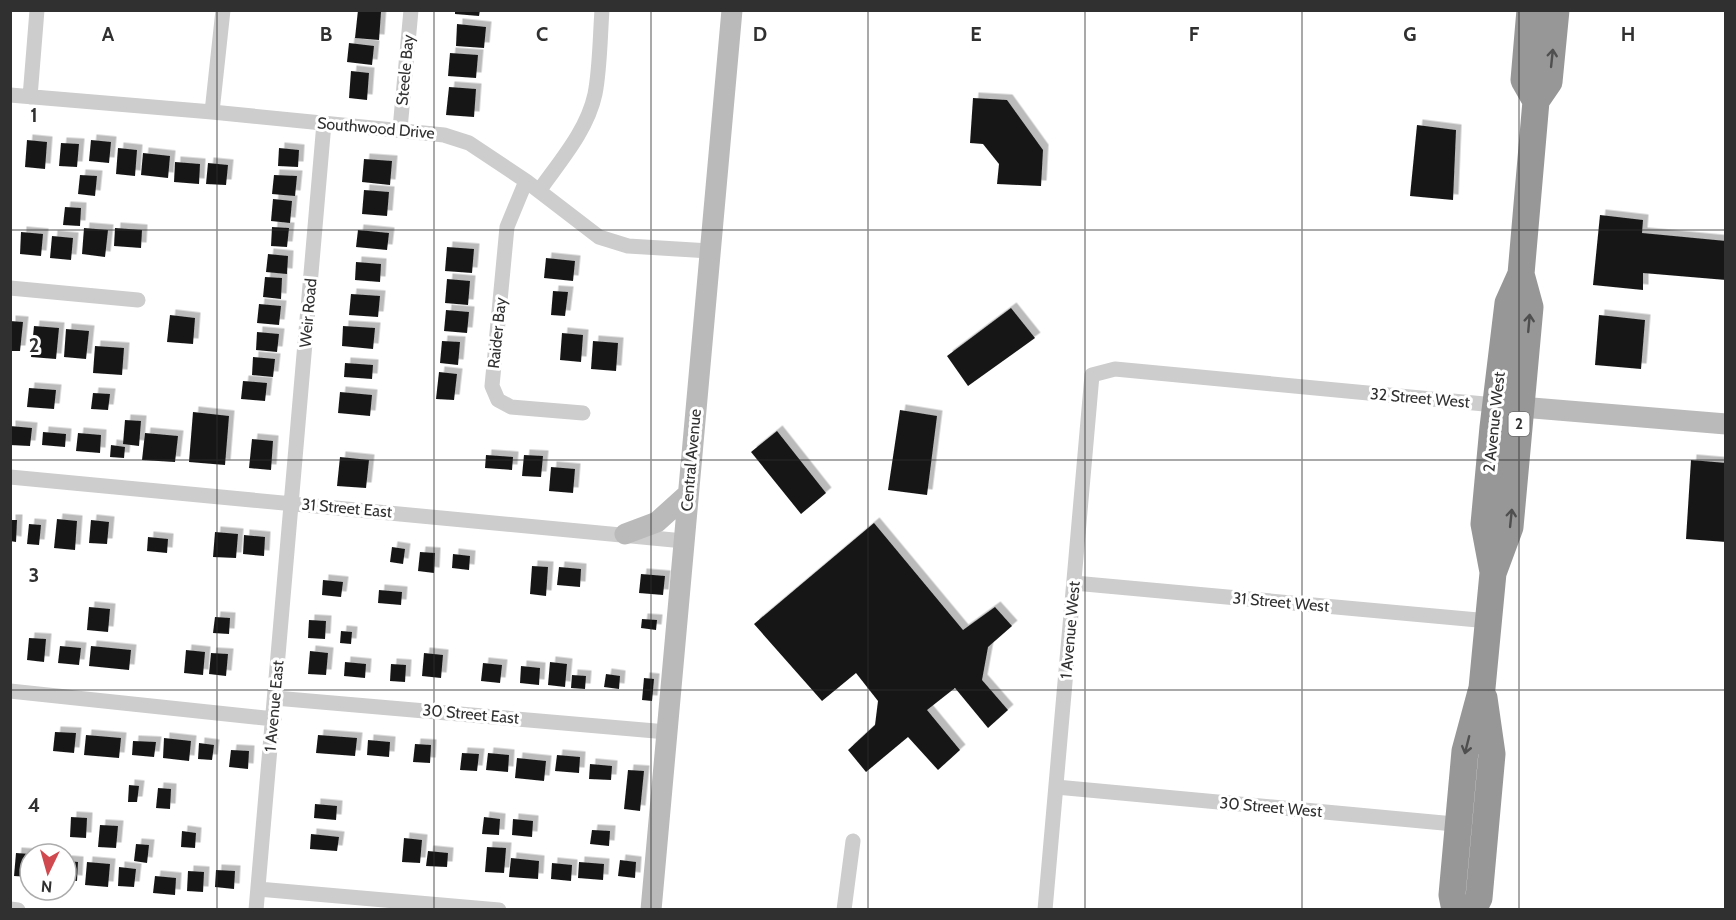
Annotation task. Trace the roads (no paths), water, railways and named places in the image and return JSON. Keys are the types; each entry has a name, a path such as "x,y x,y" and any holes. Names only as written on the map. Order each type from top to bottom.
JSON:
{"highway":[{"name":"2 Avenue West","path":"1530,10 1524,80 1536,101"},
{"name":"2 Avenue West","path":"1455,909 1452,895 1465,751 1482,688 1493,573 1484,524 1508,406 1508,303 1521,274 1536,101 1549,82 1556,10"},
{"name":"2 Avenue West","path":"1473,909 1479,898 1492,754 1482,688"}],"street":[{"path":"30,97 37,10"},
{"path":"212,112 223,10"},
{"name":"Steele Bay","path":"400,129 411,10"},
{"path":"539,191 579,133 595,94 602,10"},
{"name":"Central Avenue","path":"651,909 732,10"},
{"name":"Southwood Drive","path":"10,95 400,129 444,135 469,142 526,181 599,237 628,246 710,251"},
{"name":"Weir Road","path":"292,502 324,123"},
{"name":"Raider Bay","path":"526,181 507,226 492,386 498,400 511,407 583,412"},
{"path":"10,288 138,300"},
{"name":"32 Street West","path":"1115,369 1725,424"},
{"name":"1 Avenue West","path":"1045,909 1092,375 1115,369"},
{"name":"31 Street East","path":"10,477 684,541"},
{"path":"625,534 657,522 688,494"},
{"name":"1 Avenue East","path":"256,909 292,502"},
{"name":"31 Street West","path":"1074,583 1489,621"},
{"path":"10,691 274,719"},
{"name":"30 Street East","path":"275,698 667,732"},
{"name":"30 Street West","path":"1056,787 1485,826"},
{"path":"844,909 853,841"},
{"path":"258,889 499,909"},
{"path":"10,909 18,909"}]}
